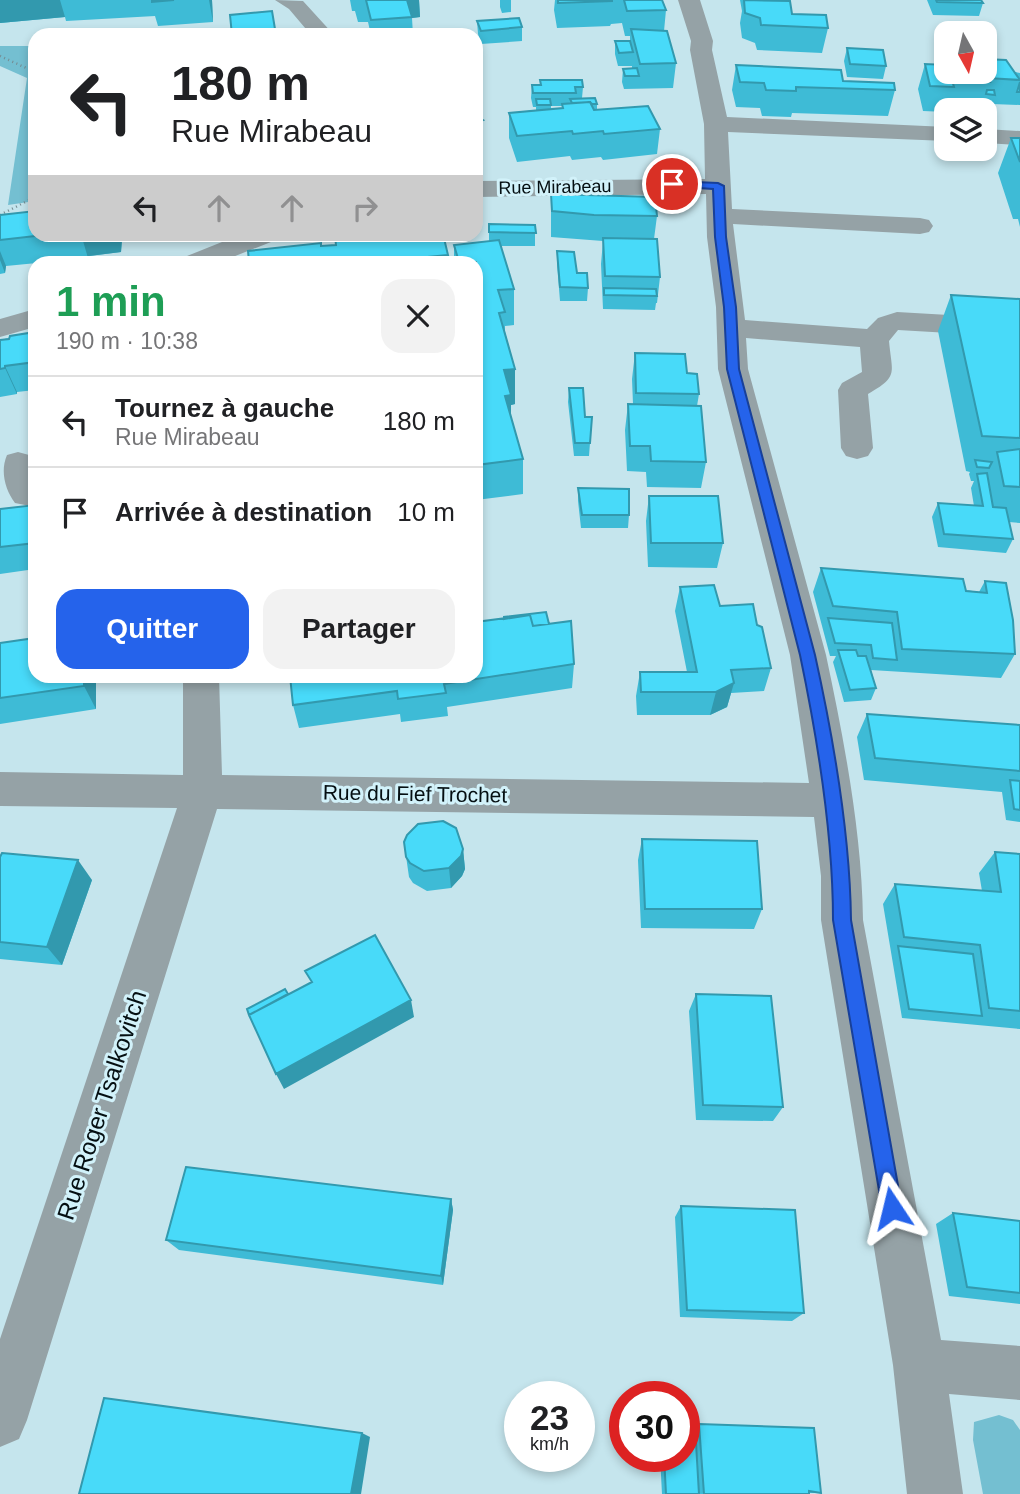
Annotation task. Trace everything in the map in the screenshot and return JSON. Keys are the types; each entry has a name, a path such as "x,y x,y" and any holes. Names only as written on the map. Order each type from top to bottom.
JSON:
{"street":[{"path":"286,0 296,5 317,28"},
{"path":"689,0 702,41 701,50 716,124 719,201 730,307 733,369 808,655 817,700 842,876 842,920 919,1365 935,1494"},
{"path":"716,124 934,133"},
{"path":"997,137 1020,138"},
{"name":"Rue Mirabeau","path":"483,188 672,184 719,201 920,226"},
{"path":"212,256 247,242"},
{"path":"0,328 28,320"},
{"path":"856,448 853,390 877,376 874,339 888,324 897,321 1020,328"},
{"path":"730,328 874,339"},
{"path":"19,463 21,488 28,495"},
{"name":"Rue Roger Tsalkovitch","path":"0,1420 195,819 204,764 201,683"},
{"name":"Rue du Fief Trochet","path":"0,789 830,800"},
{"path":"919,1365 1020,1373"}],"path":[{"path":"0,56 28,69"},
{"path":"0,215 28,201"}],"shaded area":[{"path":"0,46 28,46 28,202 8,205 27,78 0,66"},
{"path":"999,1415 1013,1420 1020,1430 1020,1494 983,1494 973,1440 974,1422"}],"building":[{"path":"366,0 407,0 412,17 371,20"},
{"path":"558,0 612,0 612,1 558,3"},
{"path":"624,0 662,0 666,10 627,11"},
{"path":"744,0 790,1 792,14 826,15 828,28 761,25 760,18 745,13"},
{"path":"936,0 981,0 983,3 937,2"},
{"path":"272,11 275,28 231,28 230,15"},
{"path":"519,18 522,27 483,31 477,21"},
{"path":"631,29 667,31 676,63 640,64"},
{"path":"615,41 630,41 633,52 619,53"},
{"path":"847,48 883,50 886,66 850,64"},
{"path":"998,60 1006,60 1020,80 998,79"},
{"path":"925,64 934,64 934,84 953,84 954,87 930,86"},
{"path":"736,65 841,70 843,81 894,83 895,90 796,87 796,91 766,90 764,83 740,82"},
{"path":"637,68 639,76 625,76 623,69"},
{"path":"540,80 582,80 583,87 575,87 576,93 533,93 532,85 541,85"},
{"path":"987,90 994,90 995,95 986,94"},
{"path":"595,98 597,104 572,103 570,99"},
{"path":"536,99 550,99 551,105 537,105"},
{"path":"590,102 594,110 648,106 660,129 604,134 603,131 573,134 572,131 517,136 509,113 563,108 562,104"},
{"path":"1011,138 1020,138 1020,162"},
{"path":"551,194 655,197 657,216 552,211"},
{"path":"28,212 28,237 0,240 0,215"},
{"path":"489,224 535,225 536,233 489,232"},
{"path":"603,238 657,239 660,277 605,276"},
{"path":"499,240 514,289 498,290 505,312 499,313 515,369 504,370 511,395 505,396 523,459 483,464 483,256 457,256 454,245"},
{"path":"336,242 445,242 448,255 248,256 248,251 321,243 321,246 336,245"},
{"path":"557,251 574,252 577,273 587,273 588,288 560,287"},
{"path":"604,288 656,289 657,296 604,295"},
{"path":"951,295 1020,299 1020,438 982,436"},
{"path":"28,333 28,363 0,369 0,340 9,339 10,336"},
{"path":"635,353 685,354 687,373 697,374 699,394 636,393"},
{"path":"569,388 583,388 585,417 592,417 590,443 575,443"},
{"path":"628,404 701,406 706,462 651,461 650,446 630,446"},
{"path":"1020,449 1020,487 1004,486 997,452"},
{"path":"975,460 992,462 989,468 977,467"},
{"path":"987,473 993,507 1006,508 1013,539 944,534 938,503 983,506 977,474"},
{"path":"578,488 629,489 629,515 582,515"},
{"path":"649,496 718,496 723,543 651,543"},
{"path":"28,506 28,544 0,547 0,509"},
{"path":"821,568 963,579 966,591 987,593 985,581 1006,583 1013,620 1015,654 902,649 897,612 833,606"},
{"path":"714,585 720,606 753,604 757,625 762,627 771,668 731,670 734,683 716,692 641,692 640,672 697,672 680,587"},
{"path":"546,612 549,624 533,626 530,615 504,619 504,617"},
{"path":"530,615 533,626 571,621 574,664 483,678 483,621"},
{"path":"828,618 892,623 897,660 873,658 871,645 835,643"},
{"path":"28,639 28,683 84,683 84,686 0,698 0,643"},
{"path":"838,650 856,650 858,656 866,656 876,688 850,690"},
{"path":"291,683 450,683 444,684 446,693 398,699 397,691 293,705"},
{"path":"867,714 1020,725 1020,771 875,758"},
{"path":"1010,780 1020,781 1020,810 1014,809"},
{"path":"443,821 456,828 463,849 461,856 449,868 424,871 410,863 406,857 404,842 418,824"},
{"path":"642,839 757,841 762,909 645,909"},
{"path":"995,852 1020,854 1020,1011 989,1008 980,945 904,937 895,884 1001,892"},
{"path":"2,853 78,860 47,947 0,942"},
{"path":"375,935 411,1000 276,1074 249,1015 312,982 305,971"},
{"path":"898,946 973,954 982,1016 909,1009"},
{"path":"285,989 288,994 249,1015 247,1009"},
{"path":"696,994 771,996 783,1107 703,1105"},
{"path":"186,1167 451,1199 441,1276 166,1240"},
{"path":"681,1206 795,1210 804,1313 687,1310"},
{"path":"953,1213 1020,1221 1020,1293 967,1287"},
{"path":"104,1398 362,1433 351,1494 79,1494"},
{"path":"700,1424 814,1428 821,1493 809,1491 809,1494 704,1494"},
{"path":"665,1472 698,1472 699,1494 666,1494"}],"route":[{"path":"672,184 718,186 720,237 730,307 729,336 733,369 808,655 817,700 842,876 842,920 892,1208"}]}
